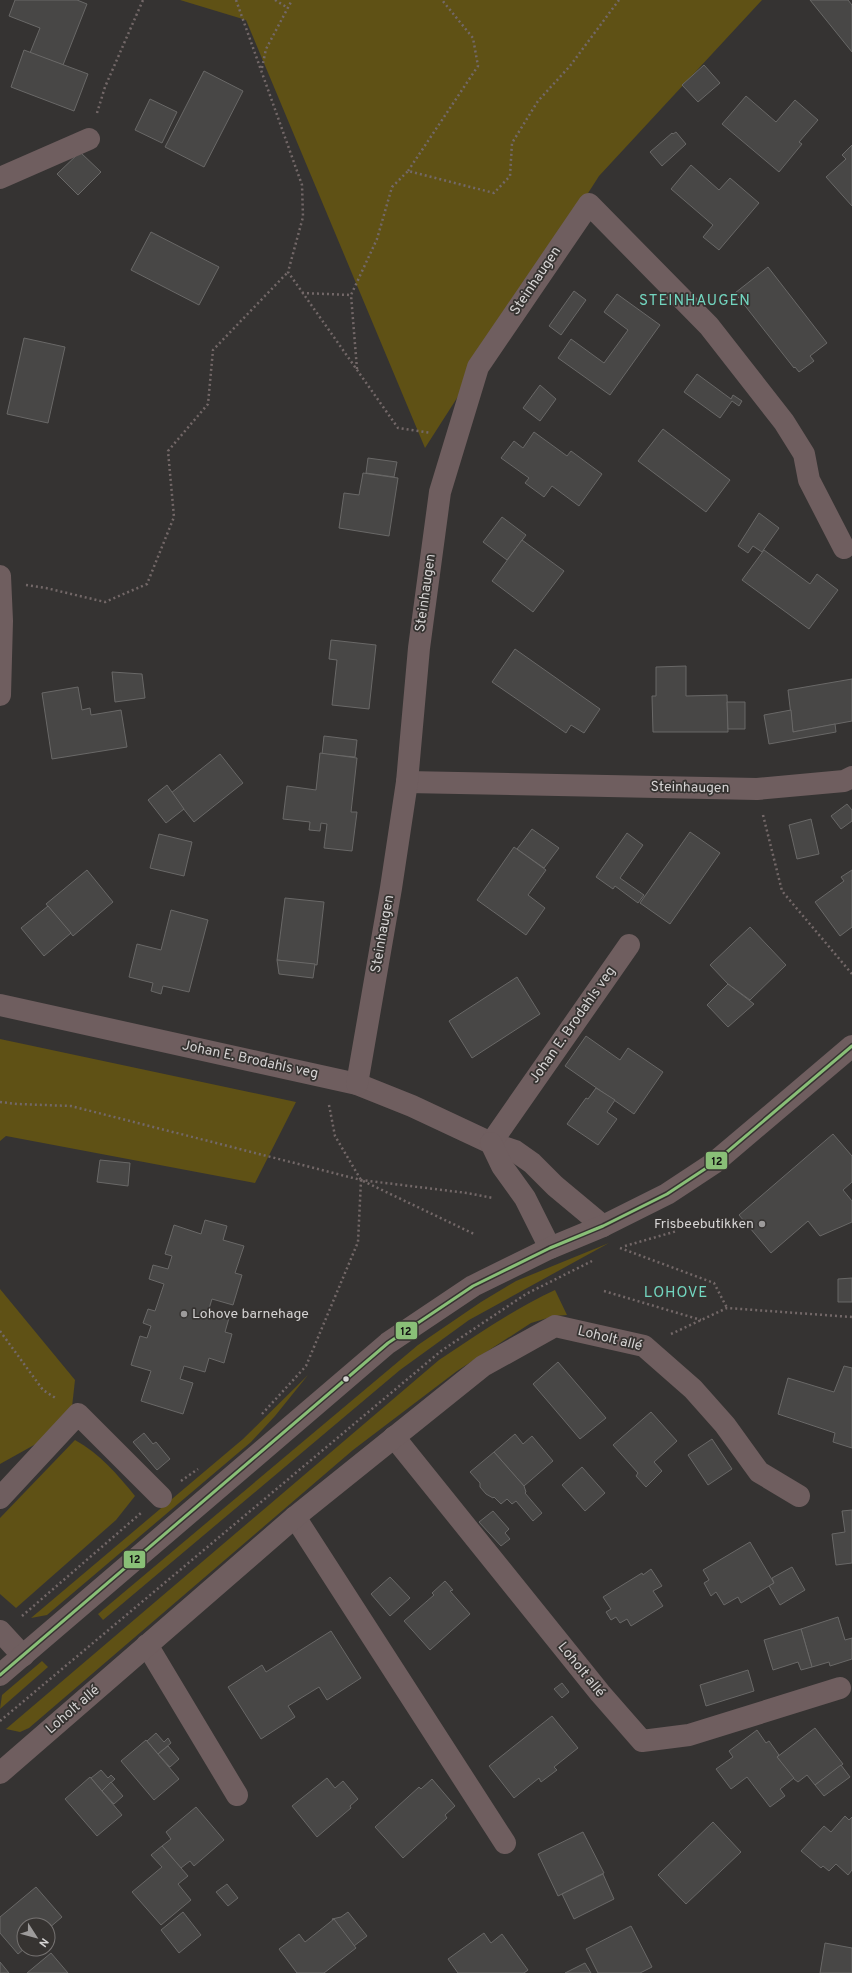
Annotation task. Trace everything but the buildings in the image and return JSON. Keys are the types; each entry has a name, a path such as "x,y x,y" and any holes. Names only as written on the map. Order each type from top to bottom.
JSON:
{"street":[{"path":"0,178 89,139"},
{"name":"Steinhaugen","path":"357,1084 390,896 407,782 419,648 440,492 478,367 589,204 709,326 784,422 804,454 809,480 844,548"},
{"path":"0,579 2,621 0,695"},
{"name":"Steinhaugen","path":"407,782 757,789 844,781 852,777"},
{"name":"Johan E. Brodahls veg","path":"490,1143 629,945"},
{"name":"Johan E. Brodahls veg","path":"0,1005 357,1084 412,1106 490,1143 515,1151 532,1163 555,1186 603,1226"},
{"path":"0,1675 388,1343 473,1286 550,1248 603,1226 667,1194 714,1163 852,1046"},
{"path":"490,1143 502,1166 529,1206 550,1248"},
{"name":"Loholt allé","path":"3,1763 147,1645 295,1517 483,1366 555,1326 644,1346 693,1390 725,1425 759,1472 799,1496"},
{"path":"0,1498 78,1414 161,1497"},
{"name":"Loholt allé","path":"394,1437 600,1693 642,1741 688,1735 840,1688"},
{"path":"295,1517 505,1843"},
{"path":"0,1631 22,1656"},
{"path":"147,1645 238,1795"}],"path":[{"path":"89,139 105,87 143,0"},
{"path":"0,579 105,602 147,584 174,517 168,451 208,404 213,350 288,272 303,217 302,185 236,0"},
{"path":"275,0 288,8"},
{"path":"261,69 266,49 292,0"},
{"path":"357,370 351,295 377,239 392,187 408,171 478,66 473,38 442,0"},
{"path":"408,171 494,193 510,176 512,143 538,101 570,66 619,0"},
{"path":"288,272 398,428 457,436"},
{"path":"302,293 351,295"},
{"path":"757,789 782,890 852,974"},
{"path":"323,1076 335,1136 362,1180 474,1234"},
{"path":"0,1102 72,1106 362,1180 467,1193 529,1206"},
{"path":"306,1366 358,1242 362,1180"},
{"path":"619,1248 677,1231"},
{"path":"604,1291 702,1320"},
{"path":"644,1346 727,1308 852,1317"},
{"path":"0,1332 43,1390 78,1414"}],"shaded area":[{"path":"180,0 762,0 599,176 425,448 246,20"},
{"path":"0,1039 296,1102 255,1183 6,1136 0,1141"},
{"path":"609,1243 469,1320 400,1370 103,1620 98,1614 418,1345 481,1302 516,1281"},
{"path":"0,1289 75,1380 70,1425 0,1464"},
{"path":"555,1290 567,1315 554,1316 531,1323 457,1371 353,1450 29,1728 20,1732 6,1729 439,1360 510,1314"},
{"path":"308,1375 275,1416 251,1442 47,1615 31,1618 243,1439"},
{"path":"75,1440 100,1458 115,1472 135,1496 116,1520 16,1608 0,1594 0,1518"},
{"path":"42,1661 48,1667 0,1709 2,1695"}],"transit line":[{"name":"12","path":"0,1675 388,1343 473,1286 550,1248 603,1226 667,1194 714,1163 852,1046"}],"place":[{"name":"Frisbeebutikken","path":"762,1224"},
{"name":"Lohove barnehage","path":"184,1314"}],"district":[{"name":"STEINHAUGEN","path":"695,301"},
{"name":"LOHOVE","path":"676,1293"}]}
